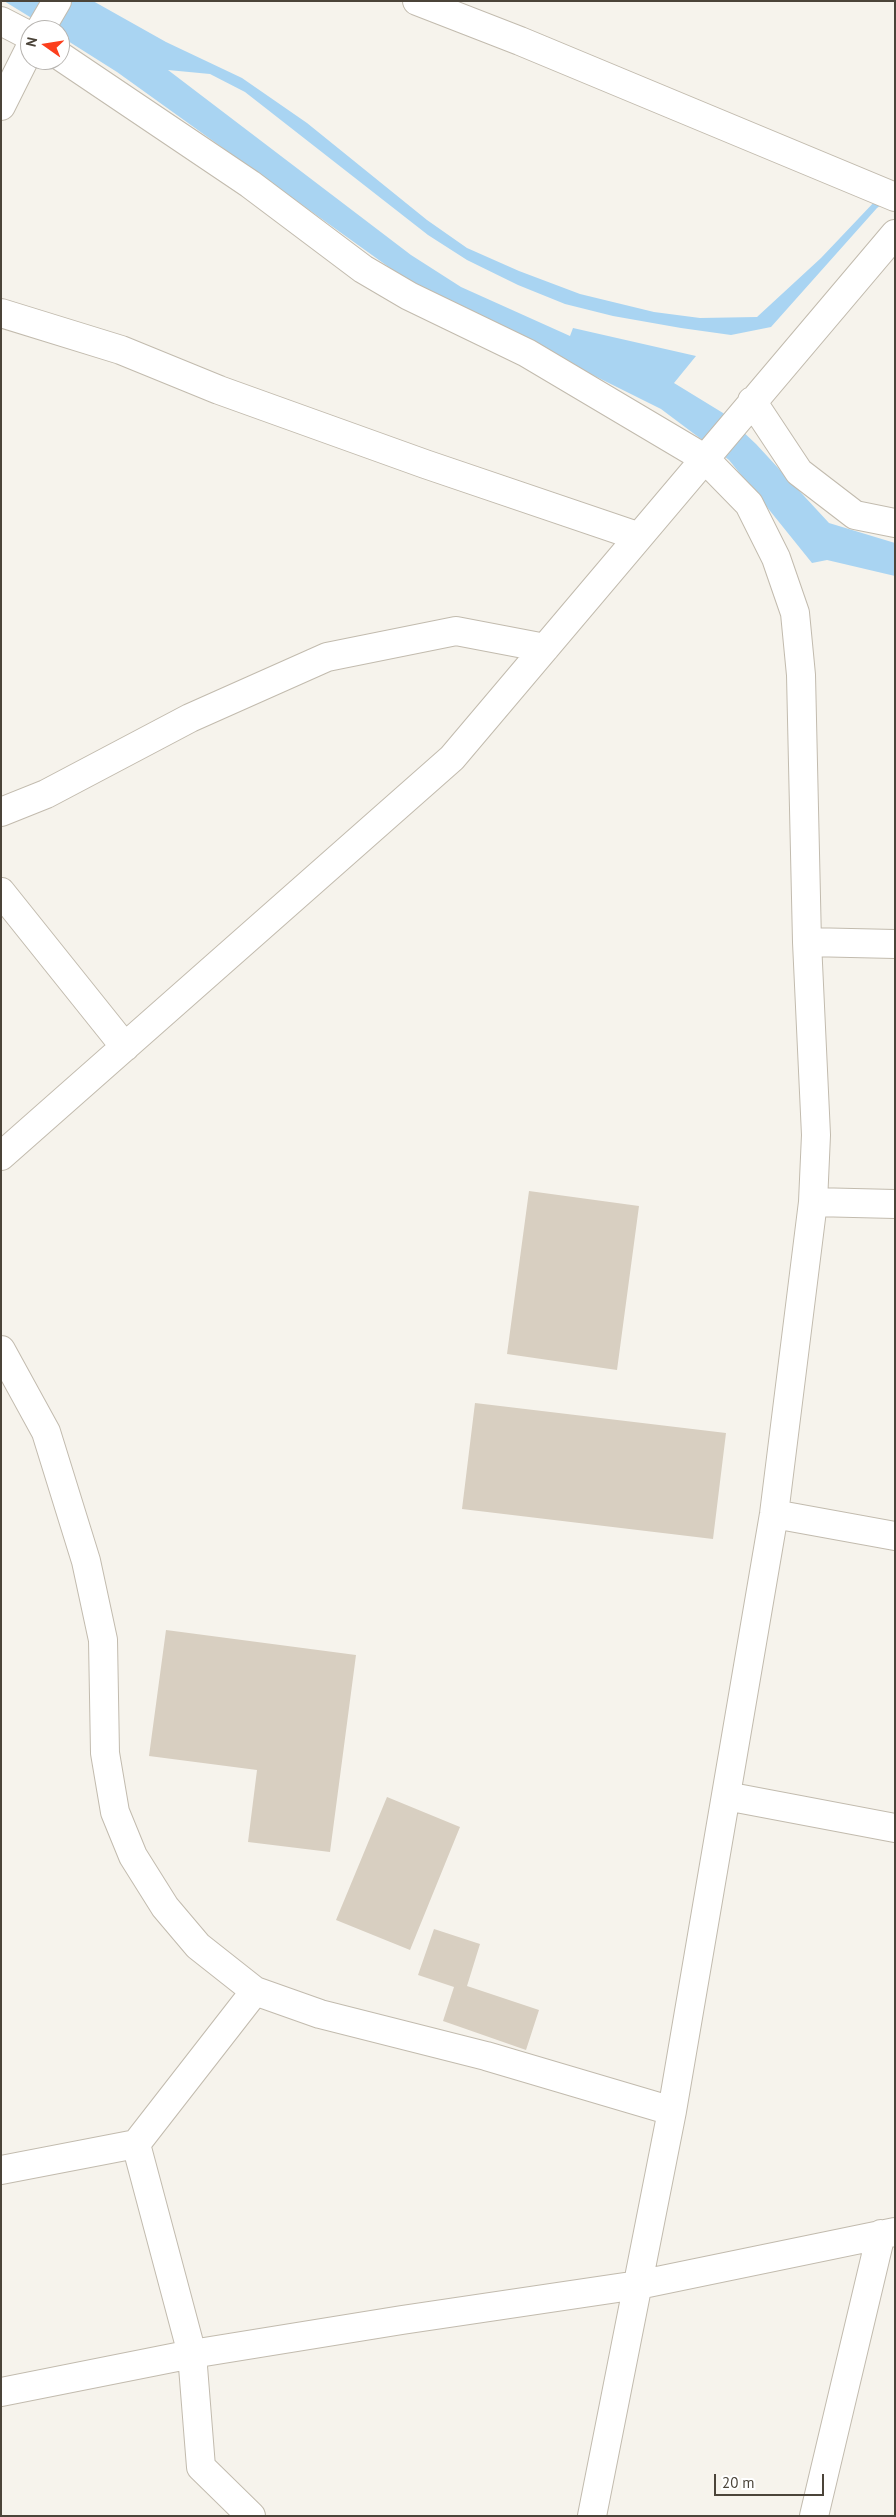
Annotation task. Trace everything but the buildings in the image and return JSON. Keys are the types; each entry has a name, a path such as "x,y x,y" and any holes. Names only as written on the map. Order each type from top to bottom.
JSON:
{"street":[{"path":"45,20 57,1"},
{"path":"417,1 566,60 895,197"},
{"path":"1,21 20,29"},
{"path":"70,63 250,184 363,269 409,296 527,353 704,458 749,504 776,558 795,613 801,675 807,942 816,1135 813,1202 774,1514 672,2111 592,2516"},
{"path":"1,106 20,67"},
{"path":"1,1156 452,758 637,536 895,234"},
{"path":"1,313 121,350 219,390 637,536"},
{"path":"752,401 799,472 855,515 895,523"},
{"path":"1,812 46,794 190,718 327,657 456,631 545,648"},
{"path":"1,892 125,1047"},
{"path":"807,942 895,944"},
{"path":"813,1202 895,1204"},
{"path":"1,1350 46,1432 86,1561 103,1640 105,1753 119,1820 133,1856 165,1907 198,1946 255,1991 320,2014 486,2056 672,2111"},
{"path":"774,1514 895,1536"},
{"path":"726,1796 895,1828"},
{"path":"1,2170 136,2144 255,1991"},
{"path":"136,2144 192,2354 201,2467 251,2516"},
{"path":"1,2392 192,2354 638,2285 888,2233 814,2516"}],"water":[{"path":"4,1 93,1 166,42 242,78 307,123 427,220 467,248 519,271 580,294 654,312 700,318 757,317 821,258 877,199 895,195 877,208 771,327 731,335 681,328 613,316 565,304 518,285 467,260 428,235 245,92 210,74 168,70 411,255 461,287 570,336 573,328 696,356 674,383 723,413 756,444 829,523 895,543 895,576 827,560 812,563 729,460 661,409 438,298 397,273 117,72 70,42 70,20 35,20"}]}
